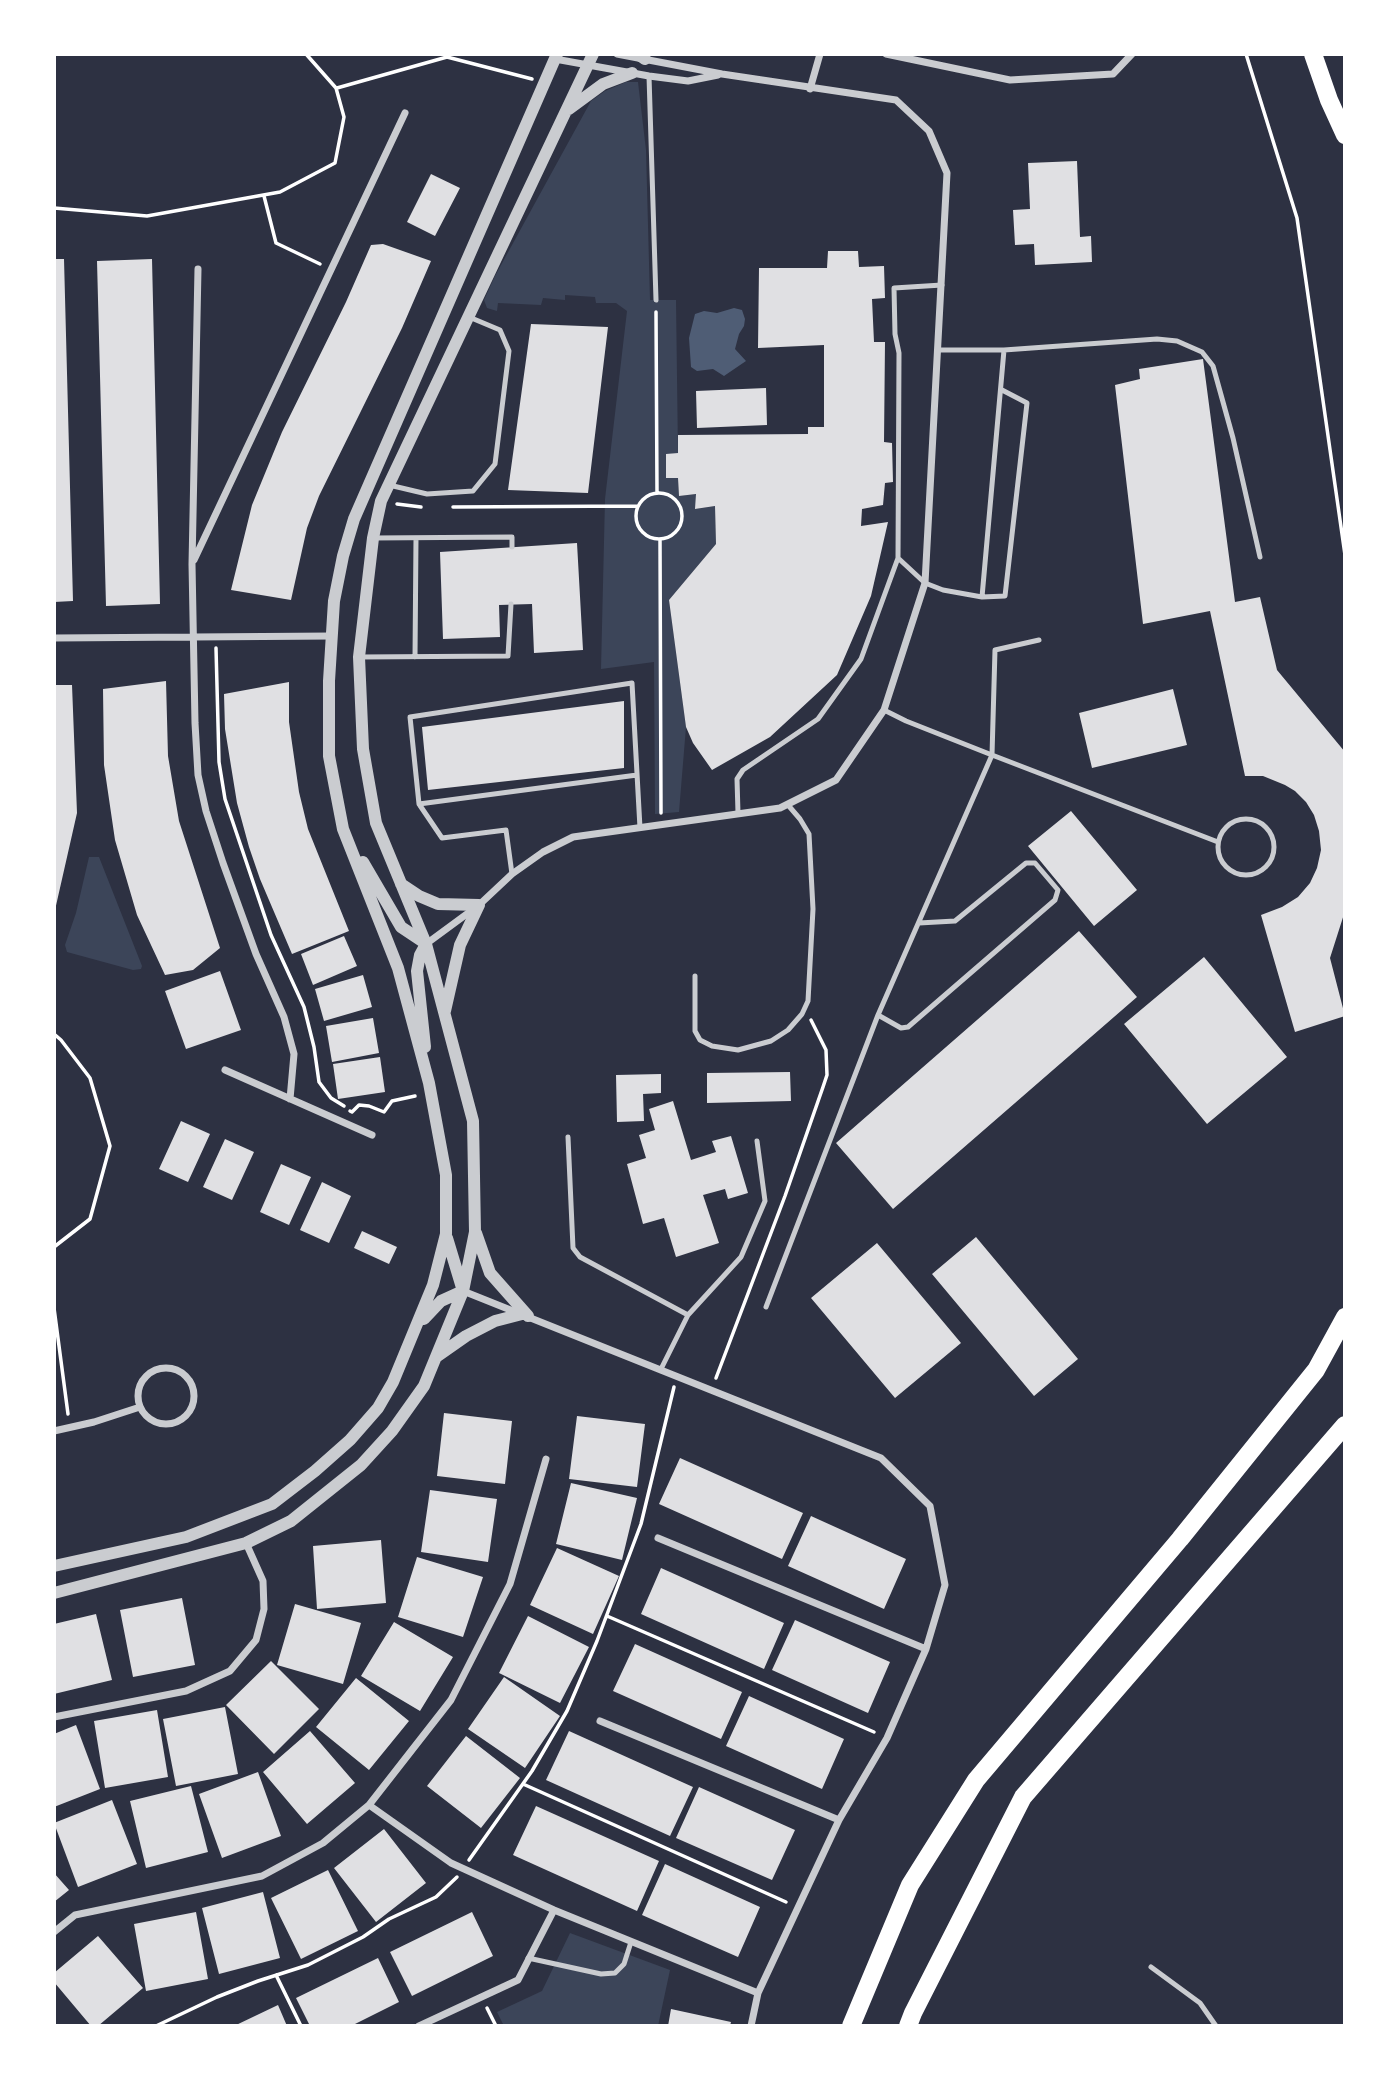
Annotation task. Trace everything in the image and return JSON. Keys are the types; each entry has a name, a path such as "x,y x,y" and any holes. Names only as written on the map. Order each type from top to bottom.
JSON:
{"main road":[{"path":"1313,54 1345,149"},
{"path":"1329,100 1345,135"},
{"path":"851,2026 910,1885 976,1780 1180,1539 1316,1370 1345,1317"},
{"path":"908,2026 1023,1797 1345,1425"}],"street":[{"path":"54,1566 186,1537 272,1504 350,1440 378,1408 393,1382 433,1285 446,1234 446,1175 430,1088 417,971 420,955 426,944 479,905 512,874 543,852 573,837 788,805 836,780 884,710 925,583 947,173 929,131 895,100 810,89 617,54"},
{"path":"810,89 820,54"},
{"path":"886,54 1010,80 1113,74 1132,54"},
{"path":"430,1088 398,968 343,829 329,756 329,681 334,601 343,555 354,519 556,57 590,60 632,73 688,81 722,74"},
{"path":"54,1593 246,1543 290,1521 361,1465 393,1431 424,1386 463,1291 475,1232 473,1121 426,944 376,823 363,749 359,657 373,538 381,501 590,60"},
{"path":"566,111 603,84 632,73"},
{"path":"192,564 405,113"},
{"path":"198,269 192,564 198,775 206,811 223,863 256,954 284,1017 294,1054 290,1099"},
{"path":"54,638 332,636"},
{"path":"343,829 401,927 426,944"},
{"path":"401,884 438,904 479,905"},
{"path":"444,1013 460,945 479,905"},
{"path":"225,1070 372,1135"},
{"path":"475,1232 490,1273 525,1315"},
{"path":"446,1234 463,1291"},
{"path":"415,1330 441,1301 463,1291 881,1458 930,1506 945,1585 926,1648 887,1738 839,1820 797,1908 758,1993 751,2026"},
{"path":"436,1358 466,1336 495,1321 525,1315"},
{"path":"161,1368 180,1371 193,1385 194,1403 185,1418 177,1422 159,1424 151,1420 140,1406 139,1387 152,1372 161,1368"},
{"path":"54,1431 140,1406"},
{"path":"54,1932 75,1915 262,1876 323,1843 369,1805 451,1700 510,1584 546,1459"},
{"path":"658,1538 926,1648"},
{"path":"54,1717 186,1691 230,1671 256,1640 264,1609 263,1581 246,1543"},
{"path":"600,1721 839,1820"},
{"path":"369,1805 463,1869 554,1910 758,1993"},
{"path":"419,2026 517,1980 554,1910"}],"lane":[{"path":"649,76 656,300"},
{"path":"738,813 737,779 743,770 818,719 861,659 898,558 899,353 895,334 894,288 942,285"},
{"path":"389,485 427,494 473,491 495,464 509,351 500,330 469,317"},
{"path":"939,350 1004,350 1157,339 1177,341 1202,352 1213,366 1230,426 1260,557"},
{"path":"982,597 1004,350"},
{"path":"898,558 925,583 943,590 982,597 1005,596 1027,403 1002,390"},
{"path":"373,538 512,537 512,547"},
{"path":"415,657 416,538"},
{"path":"359,657 508,656 511,604"},
{"path":"766,1307 878,1015 992,755 995,650 1039,640"},
{"path":"512,874 506,830 442,838 419,804 410,717 632,683 640,828"},
{"path":"884,710 992,755 1218,842"},
{"path":"419,804 637,775"},
{"path":"695,976 695,1031 700,1040 712,1046 738,1050 771,1041 788,1030 802,1014 808,1001 813,909 809,834 788,805"},
{"path":"1242,818 1251,819 1267,827 1274,843 1274,852 1271,860 1258,872 1241,874 1225,866 1218,850 1218,842 1226,826 1242,818"},
{"path":"878,1015 901,1028 908,1027 1055,900 1058,890 1035,863 1026,863 955,921 919,923"},
{"path":"568,1137 573,1248 580,1258 688,1315"},
{"path":"661,1369 688,1315 741,1257 765,1202 757,1140"},
{"path":"528,1958 601,1974 615,1973 624,1964 631,1942"},
{"path":"1151,1967 1200,2003 1216,2026"}],"path":[{"path":"54,208 147,216 280,192 335,163 344,117 337,88 306,54"},
{"path":"1246,54 1297,218 1345,555"},
{"path":"337,88 447,57 544,82"},
{"path":"264,195 276,243 331,269"},
{"path":"656,300 657,492"},
{"path":"657,492 671,495 677,500 683,514 679,529 667,538 652,538 639,528 636,521 638,506 643,499 657,492"},
{"path":"381,501 427,507"},
{"path":"453,507 638,506"},
{"path":"660,540 661,825"},
{"path":"215,636 219,762 225,799 271,935 304,1007 319,1082 331,1098 352,1112 359,1105 384,1112 392,1101 430,1088"},
{"path":"712,1389 786,1196 827,1075 826,1050 811,1020 808,1001"},
{"path":"54,1034 90,1078 110,1146 90,1219 54,1247"},
{"path":"54,1308 70,1428"},
{"path":"156,2026 217,1997 308,1965 363,1937 389,1919 436,1897 453,1883 546,1750 567,1711 607,1616 641,1524 676,1375"},
{"path":"607,1616 887,1738"},
{"path":"523,1784 797,1908"},
{"path":"276,1975 301,2026"},
{"path":"482,1996 496,2026"}],"shaded area":[{"path":"626,82 638,82 646,150 650,300 676,300 678,453 666,455 666,478 678,478 679,496 696,494 696,509 715,506 716,544 669,600 686,727 679,812 655,814 654,662 601,669 605,499 627,311 616,303 596,303 595,297 565,295 565,300 543,298 541,305 498,303 497,311 487,308 484,300 591,101 605,91"},
{"path":"734,308 742,310 745,319 735,349 746,361 724,376 713,369 697,371 691,367 689,338 695,314 704,311 717,313"},
{"path":"89,857 99,857 141,969 133,970 67,952 65,945 76,913"},
{"path":"570,1933 670,1970 658,2026 504,2026 497,2012 542,1991"}],"building":[{"path":"1077,161 1080,237 1091,236 1092,262 1035,265 1034,244 1015,245 1013,210 1030,209 1028,163"},
{"path":"431,174 460,188 435,236 407,222"},
{"path":"383,244 431,261 402,328 319,496 307,528 291,600 231,590 252,505 282,432 371,245"},
{"path":"828,251 858,251 859,267 884,266 885,298 872,299 874,342 885,342 884,442 892,443 893,482 885,483 883,505 862,509 861,526 888,522 871,596 837,675 770,737 712,770 693,743 686,727 669,600 716,544 715,506 695,509 696,494 679,496 678,478 666,478 666,454 678,453 678,435 808,434 808,427 824,427 824,345 758,348 759,268 827,268"},
{"path":"54,259 64,259 73,601 54,602"},
{"path":"152,259 160,604 106,606 97,261"},
{"path":"531,324 608,327 588,493 508,490"},
{"path":"1203,359 1235,602 1260,597 1277,670 1345,752 1345,911 1330,958 1345,1016 1295,1032 1261,915 1298,897 1310,883 1321,850 1314,815 1306,802 1285,785 1263,776 1245,776 1210,611 1143,624 1115,385 1140,379 1139,369"},
{"path":"766,388 767,425 697,428 696,391"},
{"path":"577,543 583,650 534,653 532,604 499,605 500,637 443,639 440,552"},
{"path":"166,681 168,756 179,821 220,948 193,970 165,975 137,915 115,840 104,765 103,689"},
{"path":"289,682 289,722 299,792 308,829 349,931 292,954 260,879 237,803 225,729 224,694"},
{"path":"54,685 72,685 77,813 55,910"},
{"path":"1173,689 1187,745 1092,768 1079,713"},
{"path":"624,701 624,768 428,790 422,727"},
{"path":"1071,811 1137,890 1094,926 1028,846"},
{"path":"1079,931 1137,997 893,1209 836,1143"},
{"path":"344,936 357,966 313,985 301,954"},
{"path":"1204,957 1287,1057 1207,1124 1124,1024"},
{"path":"220,971 241,1030 186,1049 165,991"},
{"path":"363,975 372,1007 324,1021 315,989"},
{"path":"373,1018 379,1053 332,1062 326,1026"},
{"path":"380,1057 385,1092 338,1099 333,1064"},
{"path":"790,1072 791,1101 707,1103 707,1073"},
{"path":"661,1074 661,1093 643,1094 644,1121 617,1122 616,1075"},
{"path":"673,1101 691,1160 716,1152 712,1141 731,1136 748,1193 728,1199 725,1189 703,1195 719,1243 676,1257 664,1218 643,1224 627,1164 646,1158 639,1135 655,1130 649,1109"},
{"path":"181,1121 210,1134 188,1182 159,1169"},
{"path":"225,1139 254,1152 232,1200 203,1187"},
{"path":"281,1164 311,1177 289,1225 260,1212"},
{"path":"322,1182 351,1196 329,1243 300,1230"},
{"path":"362,1231 397,1247 389,1264 354,1248"},
{"path":"976,1237 1078,1359 1034,1396 932,1274"},
{"path":"877,1243 961,1343 895,1398 811,1298"},
{"path":"444,1413 512,1421 505,1484 437,1476"},
{"path":"577,1416 645,1424 637,1487 569,1479"},
{"path":"680,1458 803,1513 782,1559 659,1504"},
{"path":"571,1483 637,1498 622,1560 556,1544"},
{"path":"430,1490 497,1499 488,1562 421,1552"},
{"path":"811,1516 906,1559 884,1609 788,1566"},
{"path":"381,1540 386,1603 317,1609 313,1546"},
{"path":"557,1548 619,1576 593,1634 530,1605"},
{"path":"417,1557 483,1577 463,1637 398,1617"},
{"path":"661,1568 784,1623 764,1669 641,1614"},
{"path":"182,1598 195,1665 133,1677 120,1610"},
{"path":"295,1604 361,1623 343,1684 277,1665"},
{"path":"96,1614 112,1680 54,1694 54,1624"},
{"path":"528,1616 589,1647 560,1703 499,1673"},
{"path":"795,1620 890,1662 868,1713 772,1670"},
{"path":"394,1622 453,1657 420,1711 361,1676"},
{"path":"635,1644 742,1692 721,1739 613,1691"},
{"path":"271,1661 319,1709 274,1754 226,1705"},
{"path":"504,1677 560,1716 525,1768 468,1729"},
{"path":"356,1678 409,1721 369,1770 316,1727"},
{"path":"749,1696 844,1739 822,1789 726,1746"},
{"path":"225,1707 238,1774 176,1786 163,1719"},
{"path":"157,1710 168,1777 105,1788 94,1721"},
{"path":"76,1725 100,1789 54,1807 54,1734"},
{"path":"310,1731 355,1783 307,1824 263,1772"},
{"path":"569,1731 693,1787 670,1836 546,1780"},
{"path":"466,1736 520,1778 481,1828 427,1786"},
{"path":"258,1772 281,1836 222,1858 199,1794"},
{"path":"191,1786 208,1852 146,1868 130,1801"},
{"path":"699,1787 795,1830 772,1880 676,1838"},
{"path":"112,1800 137,1864 78,1887 54,1823"},
{"path":"536,1806 659,1861 637,1911 513,1855"},
{"path":"384,1829 426,1883 376,1922 334,1868"},
{"path":"665,1864 760,1907 738,1957 642,1915"},
{"path":"328,1870 358,1931 301,1959 271,1898"},
{"path":"54,1873 69,1890 54,1902"},
{"path":"263,1892 280,1958 219,1974 202,1908"},
{"path":"196,1912 208,1979 146,1991 134,1924"},
{"path":"472,1912 493,1956 412,1996 390,1952"},
{"path":"98,1936 143,1988 98,2026 91,2026 54,1982 54,1973"},
{"path":"378,1958 399,2002 351,2026 310,2026 296,1998"},
{"path":"278,2005 287,2026 234,2026"},
{"path":"671,2009 731,2022 730,2026 668,2026"}]}
